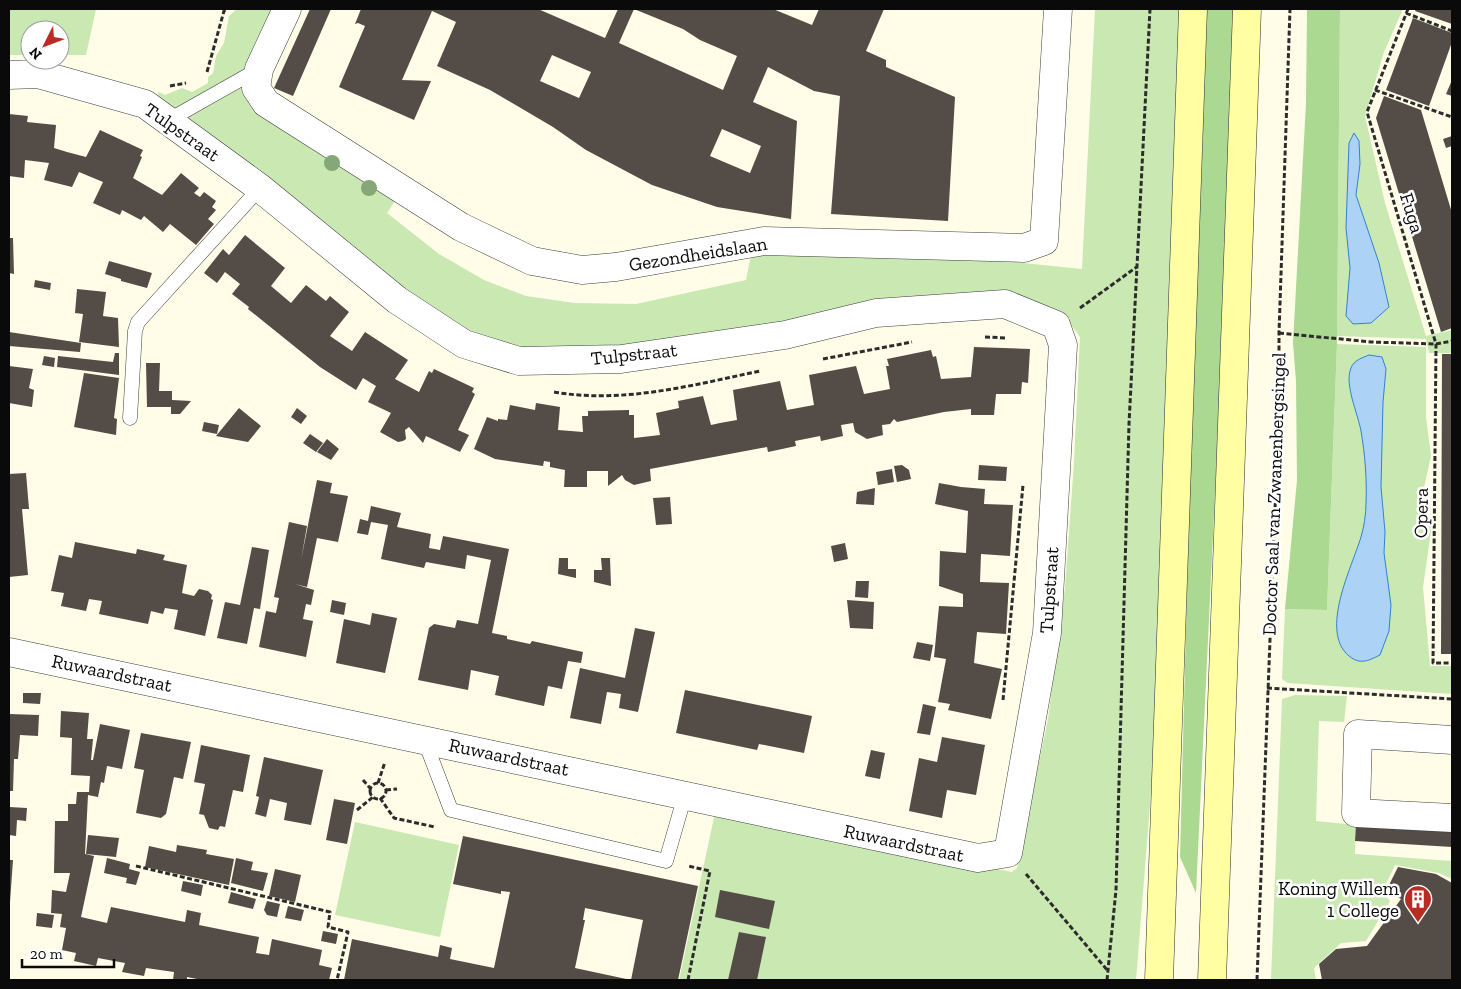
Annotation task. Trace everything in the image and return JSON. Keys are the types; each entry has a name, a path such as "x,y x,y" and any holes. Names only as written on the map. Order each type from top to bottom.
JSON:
{"main road":[{"path":"1159,980 1194,9"},
{"path":"1212,980 1247,9"}],"street":[{"name":"Gezondheidslaan","path":"287,9 280,19 259,69 256,88 266,103 461,227 532,260 582,270 608,268 764,241 1024,248 1044,241 1058,9"},
{"name":"Tulpstraat","path":"9,74 38,74 145,104 260,188 396,300 464,344 519,361 621,359 785,335 876,313 1005,304 1056,325 1063,345 1047,633 1008,853"},
{"name":"Ruwaardstraat","path":"9,652 978,858 1008,853"},
{"path":"1452,740 1358,734 1356,813 1452,818"}],"lane":[{"path":"167,121 259,69"},
{"path":"130,418 135,331 138,322 260,188"},
{"path":"424,739 451,810 666,861 685,795"}],"path":[{"path":"199,77 206,74 224,12 227,9"},
{"path":"1107,980 1116,890 1129,434 1150,9"},
{"name":"Doctor Saal van Zwanenbergsingel","path":"1257,980 1279,404 1278,333 1290,9"},
{"name":"Fuga","path":"1408,9 1368,112 1436,344"},
{"path":"1406,13 1452,31"},
{"path":"145,104 160,88 193,80"},
{"path":"1375,90 1452,117"},
{"path":"1056,325 1138,266"},
{"path":"1278,333 1355,341 1436,344 1452,341"},
{"path":"980,337 1008,339"},
{"path":"820,359 913,342"},
{"name":"Opera","path":"1436,344 1433,663 1452,663"},
{"name":"Tulpstraat","path":"547,391 574,396 649,393 763,370"},
{"name":"Tulpstraat","path":"1002,708 1024,479"},
{"path":"1267,688 1452,699"},
{"path":"363,780 370,788 373,797"},
{"path":"370,788 378,783 386,790 397,789"},
{"path":"380,798 386,790"},
{"path":"357,810 373,797 380,798 394,818 437,827 451,810"},
{"path":"1008,853 1108,971"},
{"path":"666,861 710,870 688,980"},
{"path":"136,866 330,912 328,927 348,932 337,980"}],"green space":[{"path":"9,9 96,9 86,55 70,55 70,20 20,20 20,55 9,55"},
{"path":"237,9 273,9 245,73 399,195 387,213 439,254 484,280 526,296 575,303 636,304 746,280 751,255 879,248 1082,269 1095,9 1182,9 1156,729 1136,980 679,980 715,813 1012,872 1017,868 1048,719 1065,588 1080,337 1062,312 1026,297 929,295 657,349 563,355 492,342 428,311 156,97 159,92 165,95 182,88 192,92 208,83 208,77 213,73 216,56 224,43 229,16"},
{"path":"1202,9 1238,9 1196,893 1180,857"},
{"path":"1307,9 1340,9 1337,344 1327,610 1285,609 1297,480 1296,381 1293,343 1306,103"},
{"path":"1340,9 1403,9 1384,52 1365,116 1385,203 1426,336 1452,330 1452,353 1429,353 1426,339 1337,336"},
{"path":"1337,344 1426,347 1426,417 1431,456 1423,492 1431,531 1423,587 1430,666 1452,666 1452,694 1288,683 1282,679 1285,609 1327,610"},
{"path":"1295,695 1347,696 1344,722 1319,721 1316,821 1356,825 1355,854 1452,861 1452,879 1439,873 1395,865 1382,892 1390,901 1366,941 1341,943 1314,968 1316,980 1271,980 1282,699"},
{"path":"355,822 459,845 440,937 335,915"}],"water":[{"path":"1354,133 1359,141 1360,164 1356,195 1379,263 1389,307 1371,323 1353,324 1346,316 1350,268 1346,228 1349,143"},
{"path":"1369,355 1382,357 1386,369 1383,402 1381,487 1385,532 1384,553 1391,605 1389,631 1380,655 1360,661 1349,656 1341,645 1337,631 1337,615 1345,581 1362,533 1366,507 1364,449 1350,390 1349,375 1354,363"}],"building":[{"path":"310,9 331,9 293,96 274,88"},
{"path":"361,9 538,9 605,38 618,9 634,9 773,9 812,25 819,9 884,9 866,51 886,60 886,67 955,97 948,221 831,214 840,96 814,91 768,67 753,102 797,121 791,219 717,207 652,185 586,150 553,127 490,90 437,66 456,22 432,11 402,80 431,81 414,120 339,87 365,26 358,23 355,24","holes":["634,9 683,29 700,40 737,56 723,90 619,43","552,55 591,72 579,98 540,81","722,129 761,146 750,173 710,156"]},
{"path":"1416,9 1452,9 1452,24 1415,11"},
{"path":"1413,18 1452,33 1452,42 1429,106 1386,90"},
{"path":"1452,80 1452,96 1446,94"},
{"path":"1384,96 1421,110 1452,213 1452,328 1441,332 1376,118"},
{"path":"9,114 28,116 27,122 56,125 54,148 67,152 86,157 100,130 143,150 133,178 162,195 181,173 199,188 194,193 200,197 204,192 216,201 212,207 216,210 208,219 214,224 196,245 170,224 163,232 144,216 141,220 122,210 120,215 93,203 103,182 79,172 72,187 44,180 49,163 25,160 24,178 9,176"},
{"path":"1452,136 1452,146 1446,148 1443,139"},
{"path":"245,235 285,268 271,286 291,303 306,285 326,301 330,296 349,312 330,336 352,351 365,332 408,360 395,379 419,392 429,371 432,373 434,369 474,388 472,392 475,394 458,430 469,435 460,452 426,436 423,443 409,427 405,430 406,439 398,442 380,432 391,413 368,402 376,386 363,378 356,390 320,367 232,294 240,284 225,272 217,283 204,273 223,249 229,255"},
{"path":"9,238 13,238 14,274 9,273"},
{"path":"109,261 152,273 147,288 121,281 121,279 105,274"},
{"path":"35,280 51,283 50,290 34,287"},
{"path":"77,289 106,292 103,316 118,318 119,347 79,342 83,314 75,313"},
{"path":"9,332 81,343 80,352 9,346"},
{"path":"974,347 1030,349 1028,383 1022,382 1021,394 996,394 994,415 971,415 971,409 944,412 897,422 894,419 890,424 882,425 883,435 867,439 855,432 853,423 841,425 843,436 821,441 820,436 795,441 796,446 768,452 767,447 650,469 651,481 634,485 625,480 622,475 608,486 608,471 587,471 587,487 564,487 565,470 550,467 550,462 544,461 543,466 495,459 474,449 487,417 498,421 498,419 507,420 510,405 535,410 536,403 560,407 558,430 583,432 582,416 588,416 588,411 629,410 629,415 634,415 634,438 660,435 656,413 679,408 678,401 703,396 711,425 737,420 733,390 780,381 787,410 814,405 809,375 856,366 864,394 890,389 886,366 889,366 887,359 931,350 933,357 936,356 941,379 971,377"},
{"path":"115,353 119,353 119,375 57,367 58,356 113,362"},
{"path":"1442,354 1452,354 1452,654 1441,654"},
{"path":"44,356 55,358 54,367 42,365"},
{"path":"146,363 160,363 159,391 172,391 172,400 191,401 180,414 171,414 171,407 147,407"},
{"path":"9,366 33,369 29,388 34,390 32,407 9,403"},
{"path":"84,373 119,378 114,418 117,419 116,435 74,427"},
{"path":"239,408 261,426 248,442 216,436"},
{"path":"297,408 307,416 301,424 291,417"},
{"path":"204,422 219,425 217,434 202,431"},
{"path":"310,434 323,443 316,452 303,443"},
{"path":"327,439 339,449 331,460 317,452"},
{"path":"902,465 909,470 911,479 897,482 894,466"},
{"path":"979,465 1007,467 1006,481 978,480"},
{"path":"892,469 894,482 878,485 876,472"},
{"path":"26,473 29,509 22,509 28,575 9,577 9,474"},
{"path":"317,480 332,483 330,493 348,496 338,542 317,538 307,587 295,584 314,590 311,605 306,604 303,619 313,621 306,657 259,647 266,611 276,613 279,598 274,597 289,522 307,526 301,560"},
{"path":"939,483 985,489 984,504 1013,505 1010,556 981,554 980,582 1009,583 1006,634 977,632 974,663 1002,669 991,719 948,710 950,704 938,702 946,659 934,657 939,606 963,607 963,594 939,586 940,551 966,553 968,511 935,504"},
{"path":"875,488 874,505 856,504 857,492"},
{"path":"670,497 672,524 656,525 653,498"},
{"path":"371,506 401,513 397,527 431,534 429,548 440,550 443,536 509,549 492,633 507,636 507,639 530,644 532,641 583,652 581,663 568,661 562,689 548,686 544,706 495,695 499,676 471,670 468,690 418,680 429,628 434,624 455,628 457,620 478,624 491,560 467,555 465,569 426,562 424,568 381,559 388,525 371,522 368,535 357,533 360,519 368,521"},
{"path":"75,542 136,554 137,549 165,555 163,560 187,565 182,593 194,596 199,589 208,591 212,595 211,599 213,600 205,636 174,629 178,610 165,608 163,614 151,611 148,624 99,614 102,601 89,599 86,611 61,606 64,593 51,591 59,555 72,558"},
{"path":"845,543 848,559 834,562 831,546"},
{"path":"252,547 269,550 260,609 254,608 247,644 217,638 225,602 240,605"},
{"path":"559,558 568,558 568,569 576,569 576,578 558,574"},
{"path":"601,558 610,558 611,586 594,582 594,570 602,570"},
{"path":"856,581 869,581 868,598 855,597"},
{"path":"332,600 346,603 344,615 330,612"},
{"path":"847,600 874,602 873,629 850,628"},
{"path":"372,613 397,618 385,673 336,663 344,619 370,625"},
{"path":"635,628 655,632 638,712 619,708 621,694 607,692 601,724 570,718 580,668 625,678"},
{"path":"917,642 933,645 930,661 913,658"},
{"path":"685,690 812,716 804,753 759,744 757,750 676,733"},
{"path":"23,693 41,693 40,704 23,703"},
{"path":"923,704 936,707 930,735 917,733"},
{"path":"61,711 89,713 87,739 93,739 91,760 93,760 100,724 130,730 122,769 107,766 104,783 101,782 98,797 88,795 85,854 94,856 81,917 107,923 111,907 185,922 187,910 201,913 199,925 259,937 256,953 269,955 272,939 322,950 319,965 332,968 329,980 202,980 187,977 187,980 173,980 174,972 146,968 144,976 122,972 125,963 98,958 96,966 74,961 76,953 62,950 66,928 60,927 62,914 51,913 52,890 66,892 70,873 54,873 55,821 68,821 68,804 76,804 77,792 89,792 90,776 71,775 72,738 60,737"},
{"path":"9,714 39,715 38,736 20,735 18,759 14,759 13,791 9,791"},
{"path":"141,733 191,742 183,779 174,777 166,814 161,818 136,813 144,770 134,768"},
{"path":"942,737 985,745 976,795 947,790 942,818 909,811 919,758 937,762"},
{"path":"201,745 250,755 243,792 233,790 225,827 220,826 218,830 209,828 204,815 199,814 205,784 194,782"},
{"path":"871,750 885,753 880,779 865,776"},
{"path":"264,757 323,770 311,825 284,820 287,803 270,799 266,817 255,814 259,797 256,796"},
{"path":"334,799 355,803 347,844 326,840"},
{"path":"9,807 27,808 26,821 17,820 16,836 9,835"},
{"path":"1356,825 1452,831 1452,847 1355,841"},
{"path":"88,835 119,838 116,857 86,854"},
{"path":"463,836 698,886 678,980 631,980 344,980 352,939 438,957 440,945 452,948 450,959 494,968 510,892 501,891 501,894 453,884","holes":["585,908 643,920 631,980 575,968 585,920 583,920"]},
{"path":"177,845 207,850 206,854 234,859 229,885 145,867 149,846 176,852"},
{"path":"107,858 130,864 129,869 140,872 136,885 126,883 127,878 104,873"},
{"path":"236,858 253,862 251,870 268,873 263,891 231,883"},
{"path":"9,860 13,860 10,902 9,902"},
{"name":"Koning Willem 1 College","path":"1398,867 1436,874 1452,883 1452,980 1322,980 1319,964 1336,949 1367,946 1401,899 1387,889"},
{"path":"275,869 301,875 295,902 269,896"},
{"path":"183,881 203,885 201,896 181,891"},
{"path":"720,890 775,901 769,929 715,917"},
{"path":"231,892 256,899 253,909 228,903"},
{"path":"267,901 280,904 277,917 267,915 264,910"},
{"path":"288,906 304,910 301,921 285,918"},
{"path":"37,913 54,915 52,928 36,926"},
{"path":"323,931 338,934 336,944 321,941"},
{"path":"739,932 766,937 757,980 728,980"}],"place":[{"name":"Koning Willem 1 College","path":"1418,923"}]}
